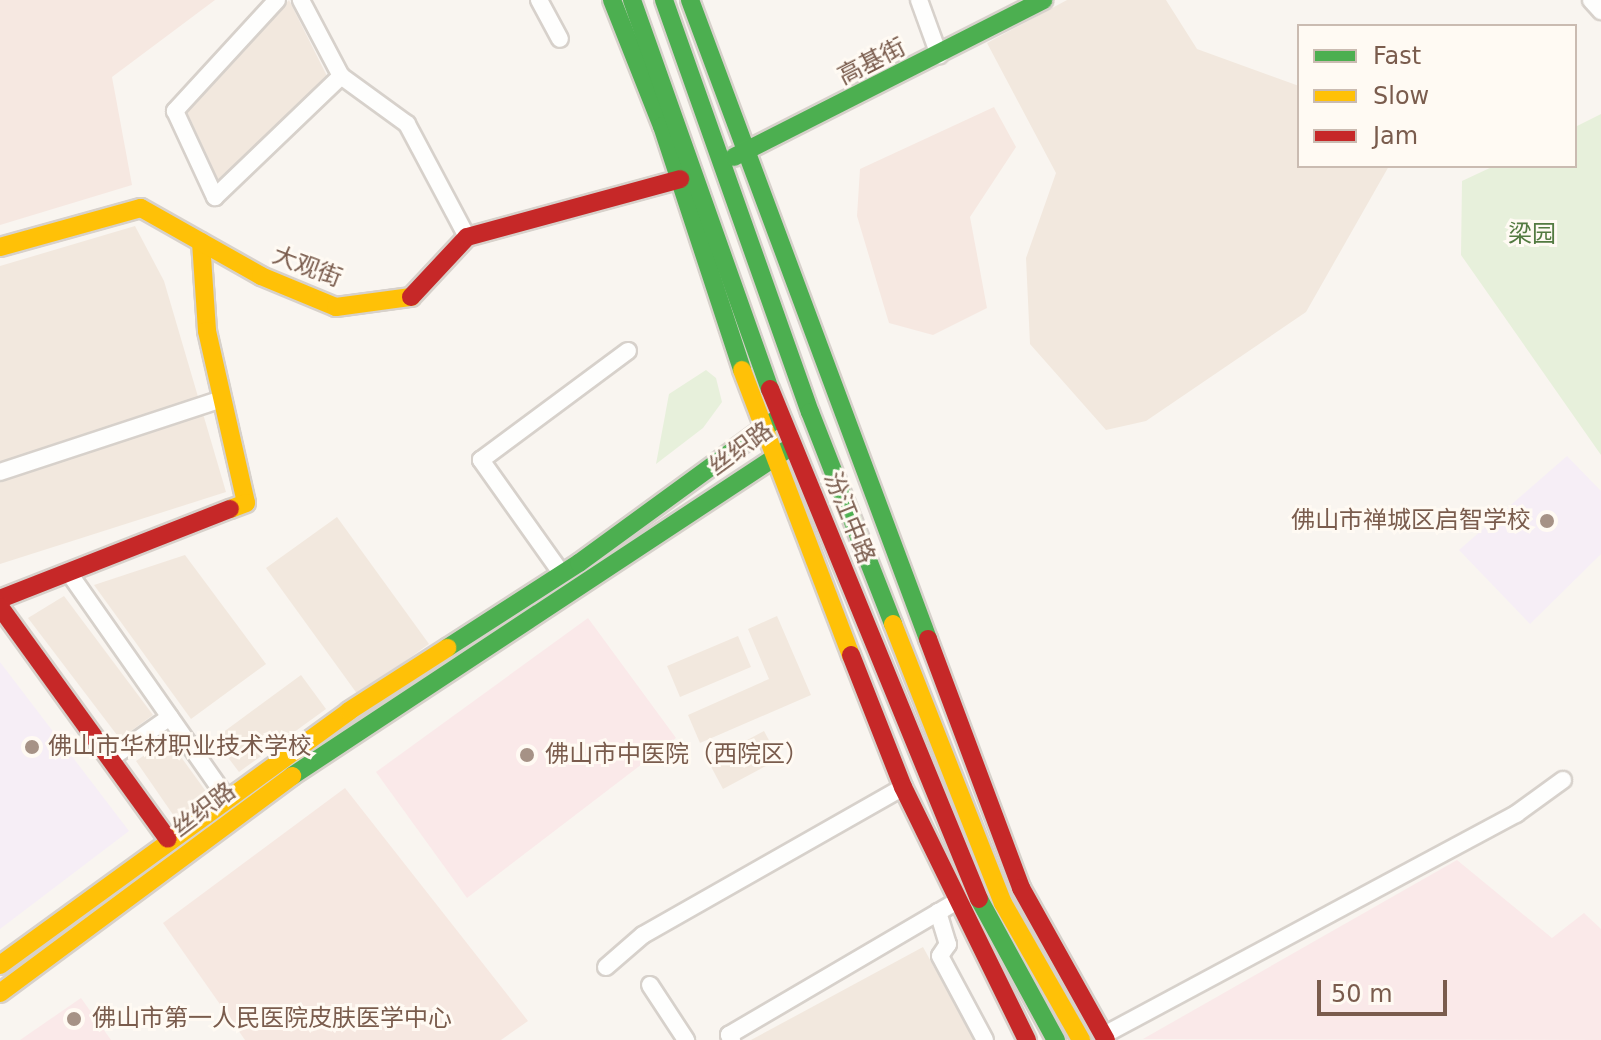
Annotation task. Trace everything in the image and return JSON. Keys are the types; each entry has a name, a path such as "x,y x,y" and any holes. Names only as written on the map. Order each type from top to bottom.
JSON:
{"main road":[{"path":"612,0 680,179 761,428 783,459 903,787 956,902 1027,1040"},
{"name":"汾江中路","path":"632,0 781,417 783,459 802,464 986,916 1056,1040"},
{"name":"汾江中路","path":"664,0 810,412 1003,903 1081,1040"},
{"path":"690,0 1021,888 1105,1038"},
{"name":"高基街","path":"721,162 746,154 1043,0"},
{"path":"467,237 680,179"},
{"name":"大观街","path":"0,247 141,208 261,276 336,307 407,301 467,237"},
{"path":"0,599 246,503 207,331 201,242"},
{"name":"丝织路","path":"0,965 226,797 349,711 562,574 761,428 781,417 810,412"},
{"name":"丝织路","path":"0,993 256,801 467,660 503,654 783,459 810,412"},
{"path":"0,607 168,839"}],"street":[{"path":"277,0 175,111 215,197 341,76"},
{"path":"301,0 341,76 407,124 467,237"},
{"path":"539,0 560,39"},
{"path":"919,0 939,55"},
{"path":"1591,0 1601,11"},
{"path":"562,574 481,460 628,351"},
{"path":"0,472 222,399"},
{"path":"69,573 226,797"},
{"path":"110,759 170,717"},
{"path":"1105,1038 1516,814 1563,780"},
{"path":"606,967 643,935 903,787"},
{"path":"732,1040 729,1035 956,902"},
{"path":"938,912 948,944 940,956 985,1040"},
{"path":"650,985 686,1040"}],"shaded area":[{"path":"0,0 215,0 112,77 132,185 0,225"},
{"path":"289,0 327,76 219,182 186,110"},
{"path":"1067,0 1166,0 1197,49 1297,85 1297,168 1388,168 1306,312 1146,421 1106,430 1030,344 1026,258 1056,173 987,43"},
{"path":"994,107 1016,147 970,217 987,308 933,335 889,323 857,216 860,169"},
{"path":"135,226 164,281 226,492 0,564 0,266"},
{"name":"佛山市禅城区启智学校","path":"1567,456 1601,491 1601,554 1530,624 1459,550"},
{"path":"337,517 429,644 358,695 266,568"},
{"path":"185,555 266,664 191,719 94,585"},
{"path":"64,596 153,715 120,739 28,618"},
{"path":"777,616 811,695 700,743 688,715 769,679 748,629"},
{"name":"佛山市中医院（西院区）","path":"588,618 676,738 467,898 376,772"},
{"path":"738,636 751,667 680,697 667,666"},
{"name":"佛山市华材职业技术学校","path":"0,662 129,831 0,929"},
{"path":"301,675 326,709 239,772 214,739"},
{"path":"764,731 779,759 723,789 708,761"},
{"path":"168,739 210,797 176,819 136,761"},
{"path":"345,788 528,1021 501,1040 245,1040 163,923"},
{"path":"1457,860 1552,938 1584,913 1601,929 1601,1040 1143,1039"},
{"path":"923,947 974,1040 751,1040"},
{"name":"佛山市第一人民医院皮肤医学中心","path":"81,998 111,1040 20,1040"}],"green space":[{"name":"梁园","path":"1601,114 1601,455 1461,255 1462,181 1490,168 1577,168 1577,126"},
{"path":"706,370 716,378 722,402 703,428 656,464 669,394"}],"traffic: fast":[{"path":"612,0 662,126 742,370"},
{"path":"632,0 770,389"},
{"path":"664,0 810,412 893,624"},
{"path":"690,0 928,639"},
{"path":"734,157 1043,0"},
{"path":"447,648 579,563 774,421"},
{"path":"292,776 786,450"},
{"path":"979,899 1056,1040"}],"traffic: slow":[{"path":"0,247 141,208 261,276 336,307 411,297"},
{"path":"201,242 207,331 246,503 230,509"},
{"path":"742,370 851,655"},
{"path":"893,624 1003,903 1081,1040"},
{"path":"0,965 349,711 447,648"},
{"path":"0,993 292,776"}],"traffic: jam":[{"path":"411,297 467,237 680,179"},
{"path":"770,389 979,899"},
{"path":"0,599 230,509"},
{"path":"0,607 168,839"},
{"path":"928,639 1021,888 1106,1040"},
{"path":"851,655 903,787 1027,1040"}],"place":[{"name":"佛山市禅城区启智学校","path":"1547,521"},
{"name":"佛山市华材职业技术学校","path":"32,747"},
{"name":"佛山市中医院（西院区）","path":"527,755"},
{"name":"佛山市第一人民医院皮肤医学中心","path":"74,1019"}]}
